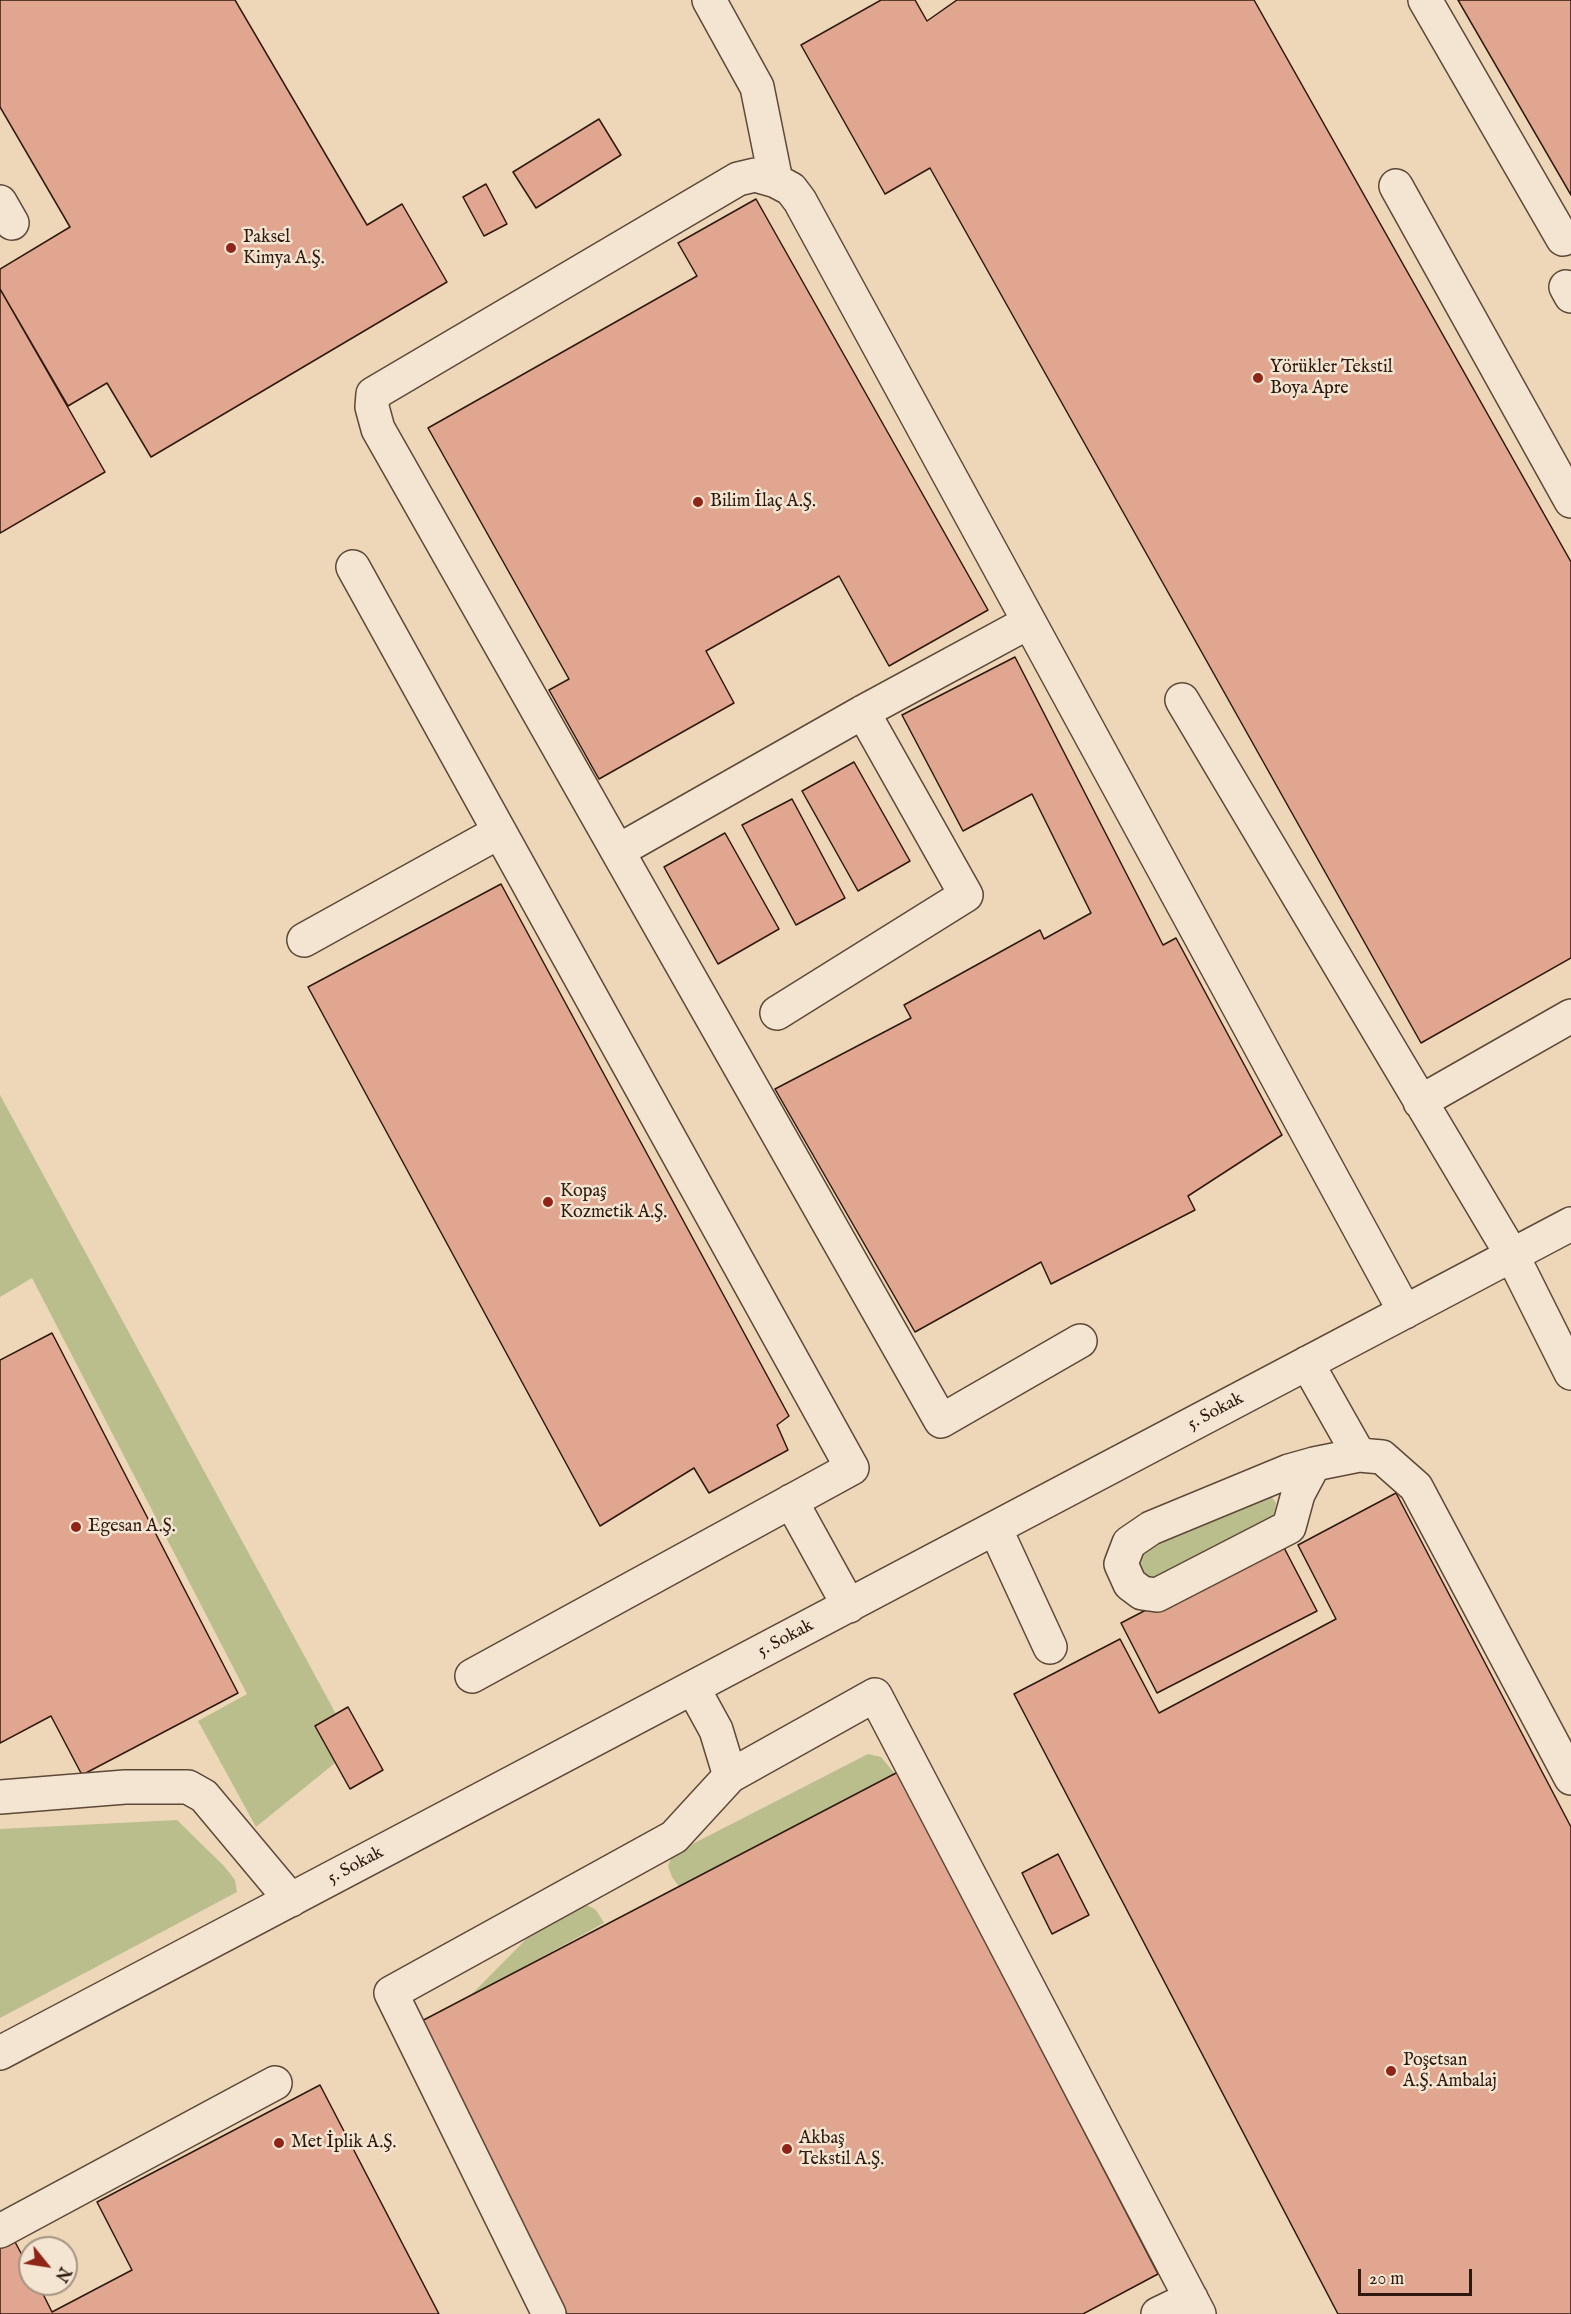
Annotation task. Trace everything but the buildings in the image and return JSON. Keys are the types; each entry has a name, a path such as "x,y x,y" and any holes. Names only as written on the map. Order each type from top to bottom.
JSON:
{"street":[{"path":"709,0 757,87 776,181"},
{"path":"1425,0 1563,239"},
{"path":"1080,1341 941,1421 378,429 372,407 373,394 738,179 755,176 776,181 791,189 800,201 1405,1312"},
{"path":"1396,186 1571,501"},
{"path":"352,567 852,1468 472,1676"},
{"path":"618,851 862,712 1029,622"},
{"path":"1182,700 1512,1255 1559,1316 1571,1372"},
{"path":"777,1013 966,895 862,712"},
{"path":"304,940 499,832"},
{"path":"1420,1101 1571,1016"},
{"name":"5. Sokak","path":"0,2053 1571,1224"},
{"path":"1307,1364 1359,1455"},
{"path":"1314,1464 1298,1494 1289,1527 1156,1595 1142,1593 1130,1584 1121,1564 1129,1543 1144,1533 1289,1472 1314,1464 1359,1455 1382,1456 1416,1486 1571,1778"},
{"path":"791,1501 849,1606"},
{"path":"995,1528 1050,1647"},
{"path":"693,1688 716,1730 730,1776"},
{"path":"549,2314 391,1994 674,1837 730,1776 875,1695 1195,2306 1158,2314"},
{"path":"0,1797 125,1787 188,1786 204,1796 291,1900"},
{"path":"0,2231 275,2083"}],"green space":[{"path":"0,1095 336,1714 315,1726 335,1763 256,1827 198,1721 247,1694 32,1278 0,1297"},
{"path":"1269,1493 1276,1503 1274,1516 1267,1531 1147,1582 1137,1570 1142,1553 1172,1533"},
{"path":"868,1754 881,1757 896,1775 680,1888 672,1877 668,1866 673,1854"},
{"path":"177,1820 224,1866 235,1880 237,1892 0,2018 0,1829"},
{"path":"575,1906 589,1906 596,1910 604,1923 469,1997 539,1926"}],"place":[{"name":"Paksel Kimya A.Ş.","path":"231,248"},
{"name":"Yörükler Tekstil Boya Apre","path":"1258,378"},
{"name":"Bilim İlaç A.Ş.","path":"698,502"},
{"name":"Kopaş Kozmetik A.Ş.","path":"548,1202"},
{"name":"Egesan A.Ş.","path":"76,1527"},
{"name":"Poşetsan A.Ş. Ambalaj","path":"1391,2071"},
{"name":"Met İplik A.Ş.","path":"279,2143"},
{"name":"Akbaş Tekstil A.Ş.","path":"787,2149"}]}
